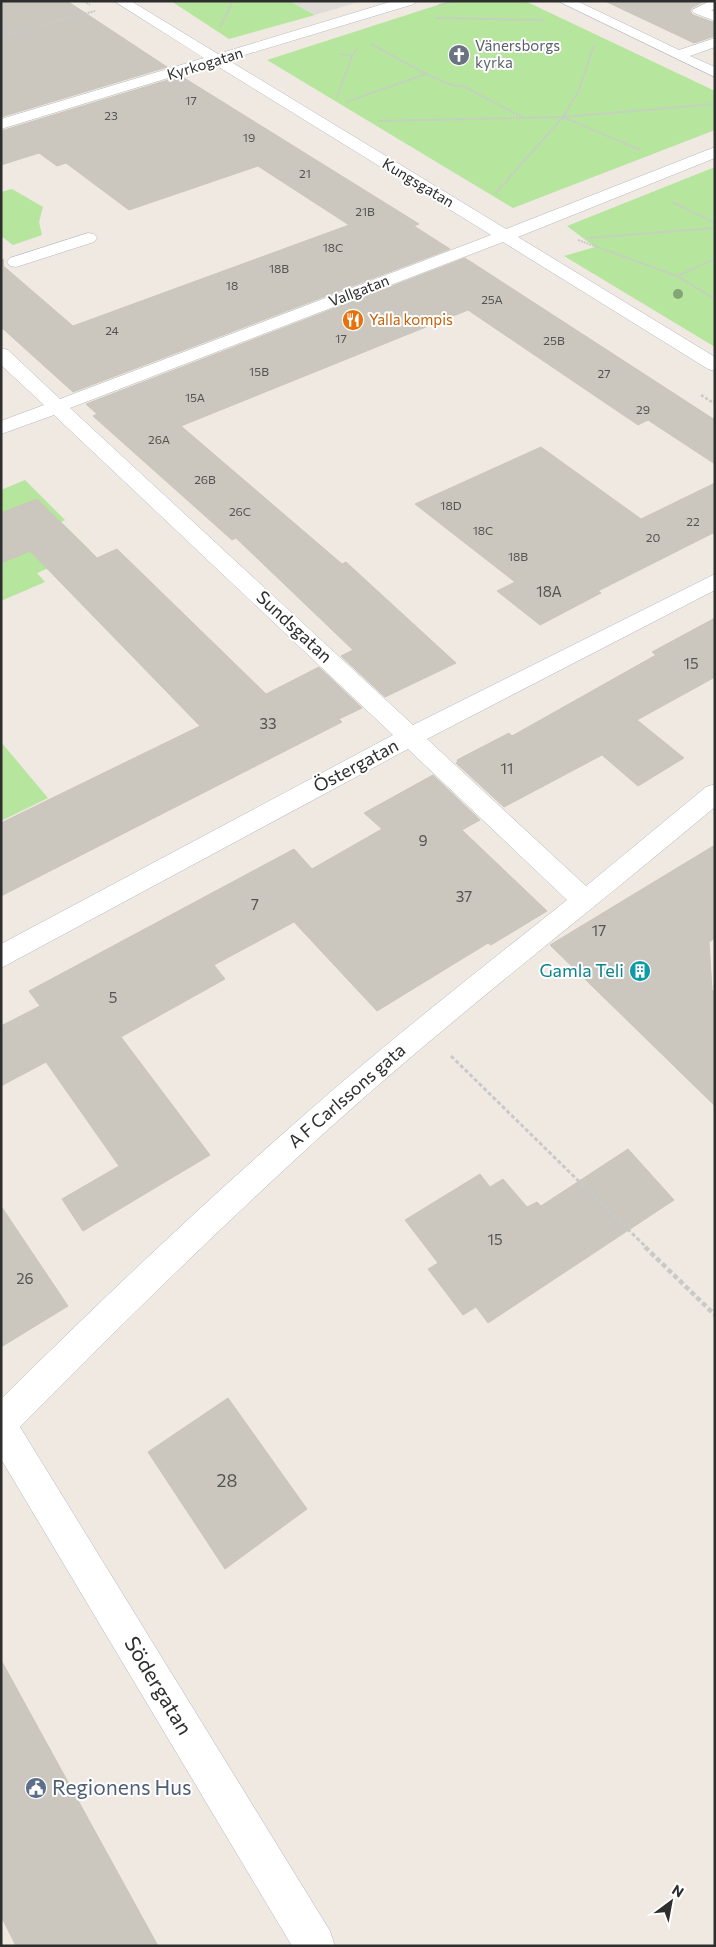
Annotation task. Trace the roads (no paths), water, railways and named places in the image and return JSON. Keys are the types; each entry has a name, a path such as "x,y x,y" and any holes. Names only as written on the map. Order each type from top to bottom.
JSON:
{"street":[{"name":"Kungsgatan","path":"122,1 715,365"},
{"name":"Kyrkogatan","path":"1,124 408,1"},
{"path":"565,1 715,73"},
{"path":"715,4 699,10 715,17"},
{"path":"678,55 715,42"},
{"path":"8,107 22,118"},
{"name":"Vallgatan","path":"1,428 504,236 715,152"},
{"path":"16,262 88,238"},
{"name":"Sundsgatan","path":"1,354 412,736 586,901"},
{"name":"Östergatan","path":"1,957 412,736 715,581"},
{"name":"A F Carlssons gata","path":"1,1425 112,1311 313,1124 424,1030 586,901 715,793"},
{"name":"Södergatan","path":"1,1425 315,1946"}],"place":[{"name":"Vänersborgs kyrka","path":"459,55"},
{"name":"Yalla kompis","path":"353,320"},
{"name":"Gamla Teli","path":"640,971"},
{"name":"Regionens Hus","path":"36,1788"}]}
